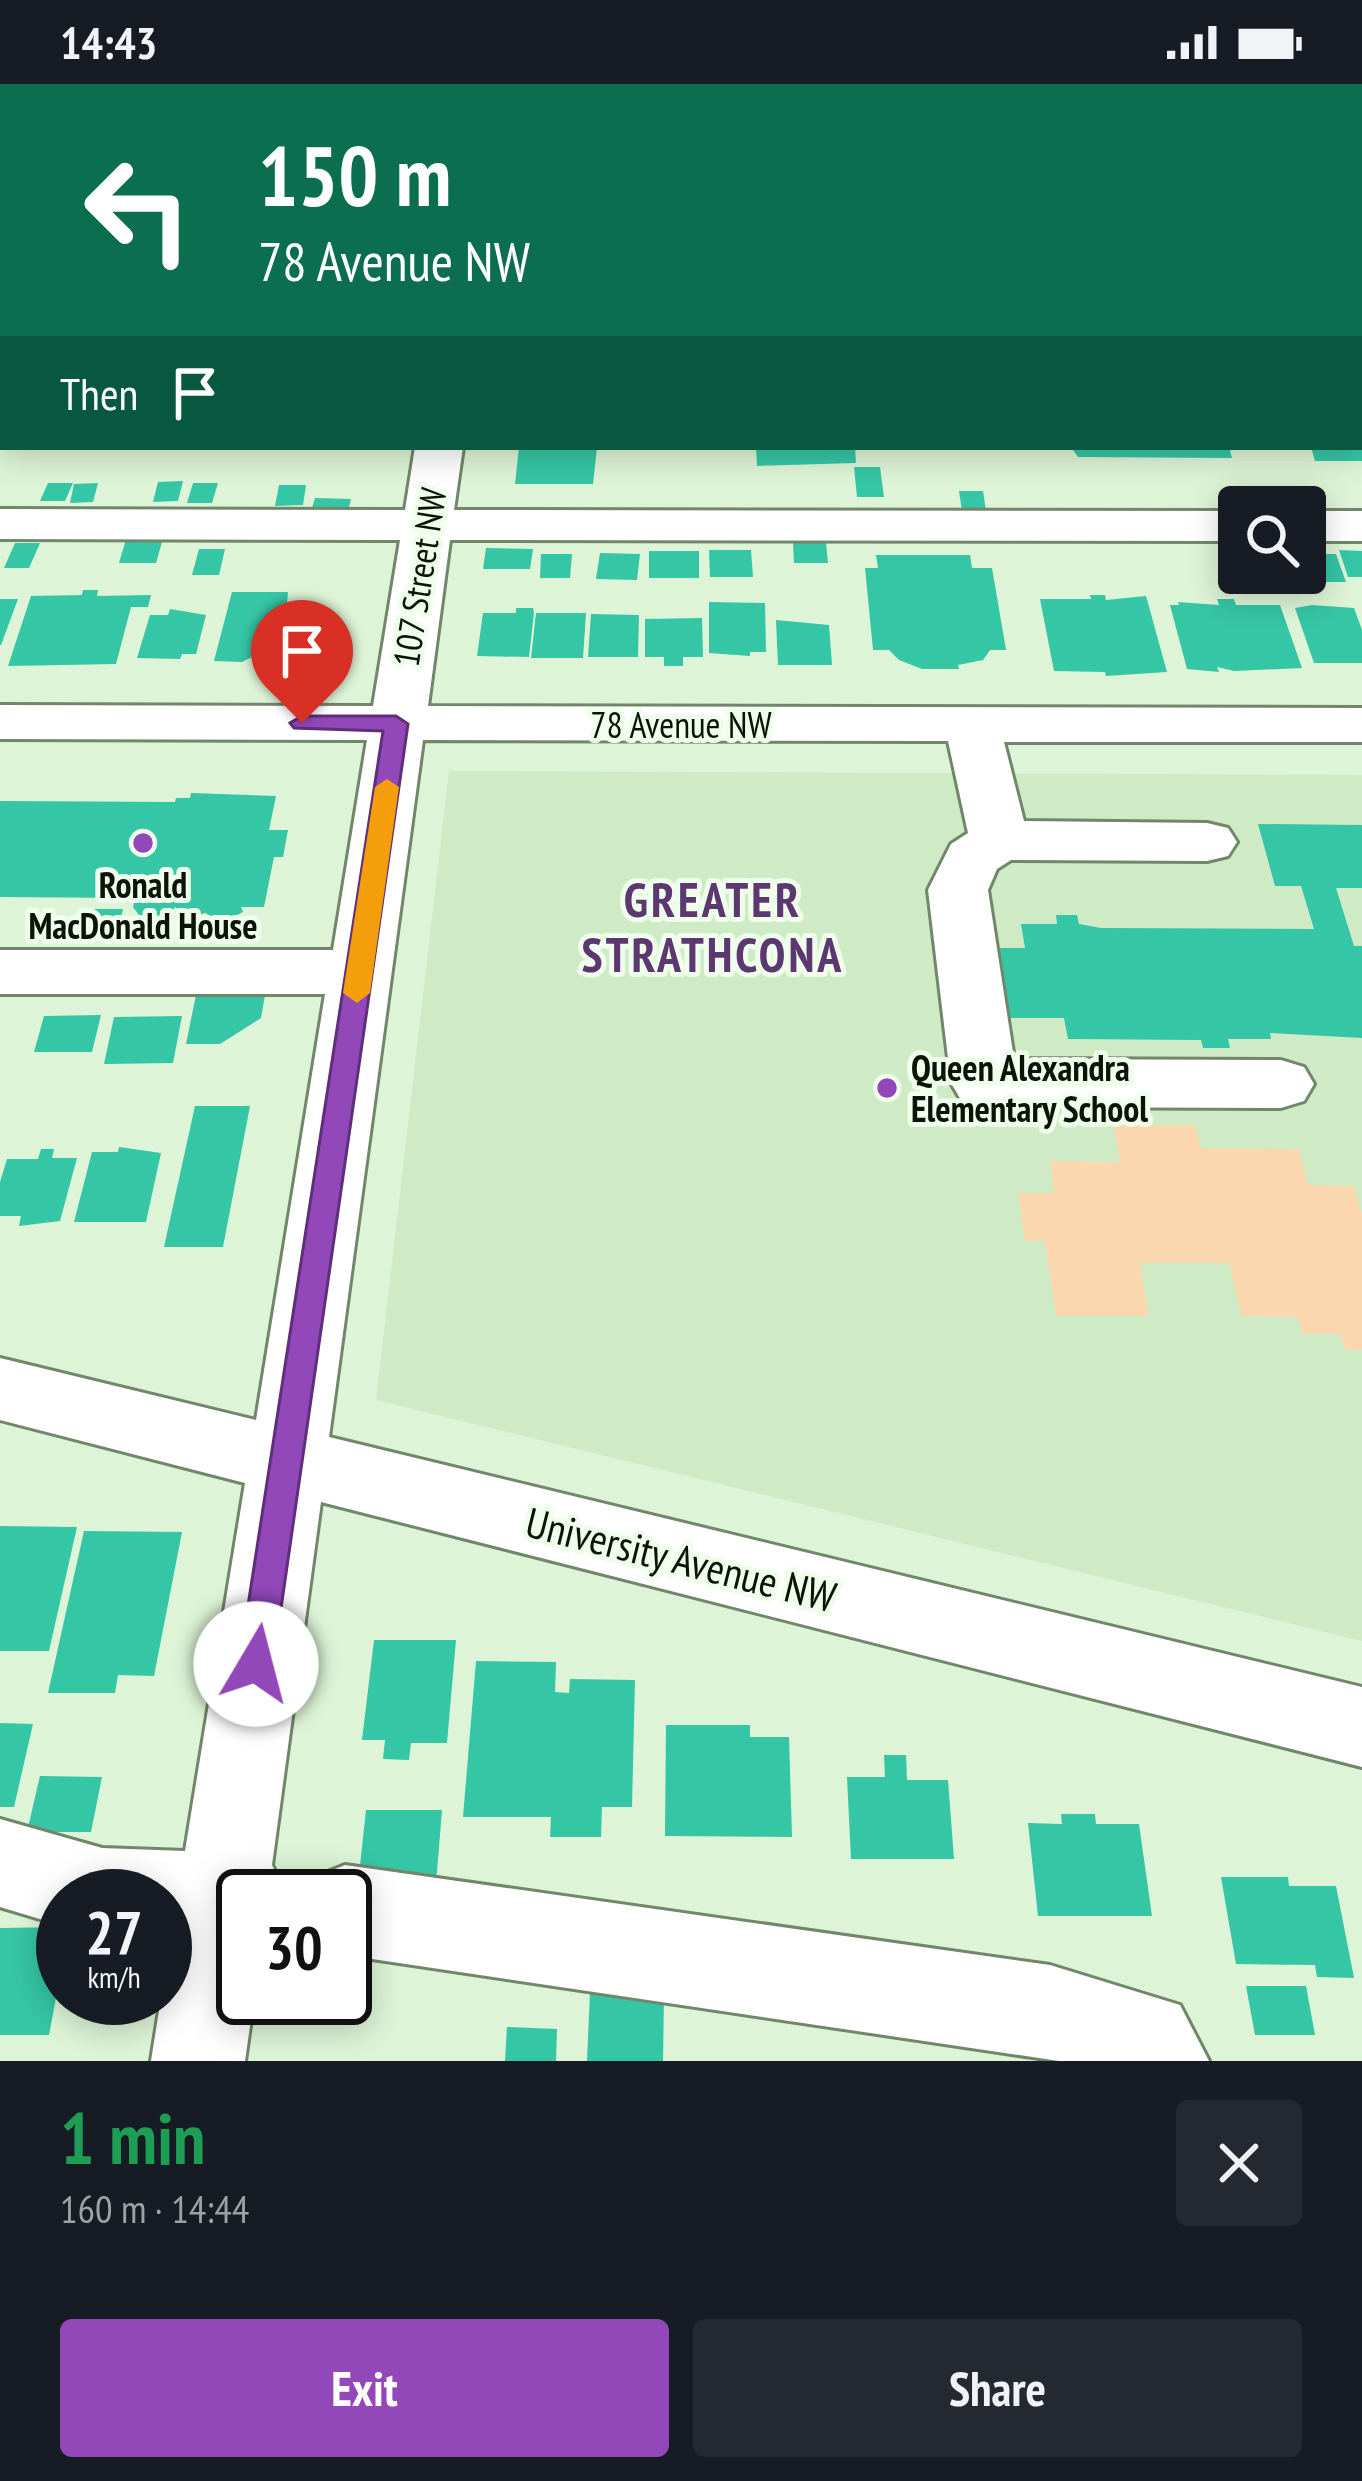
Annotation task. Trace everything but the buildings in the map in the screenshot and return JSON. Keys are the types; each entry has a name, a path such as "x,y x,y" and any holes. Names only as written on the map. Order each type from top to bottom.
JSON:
{"street":[{"name":"107 Street NW","path":"236,1869 285,1460 439,450"},
{"path":"0,524 1218,526"},
{"path":"1326,526 1362,526"},
{"name":"78 Avenue NW","path":"0,722 1362,725"},
{"path":"972,724 999,840"},
{"path":"1207,842 999,840 972,858 958,890 984,1083 1282,1084"},
{"path":"0,972 360,972"},
{"name":"University Avenue NW","path":"0,1389 1362,1727"},
{"path":"0,1863 103,1892 216,1897"},
{"path":"372,1914 1050,2012 1148,2038 1162,2061"},
{"name":"107 Street NW","path":"198,2061 216,1977"}],"shaded area":[{"name":"Queen Alexandra Elementary School","path":"449,771 1362,775 1362,1641 376,1400"},
{"path":"1114,1125 1195,1125 1201,1148 1299,1149 1308,1185 1354,1186 1362,1216 1362,1350 1345,1350 1341,1334 1302,1334 1298,1317 1241,1316 1229,1263 1140,1263 1148,1316 1056,1316 1045,1241 1025,1241 1018,1193 1054,1193 1050,1161 1120,1162"}],"slow traffic":[{"path":"357,993 387,787"}],"place":[{"name":"Ronald MacDonald House","path":"143,843"},
{"name":"Queen Alexandra Elementary School","path":"887,1088"}],"district":[{"name":"GREATER STRATHCONA","path":"713,926"}],"route":[{"path":"256,1664 396,724 302,723"}]}
